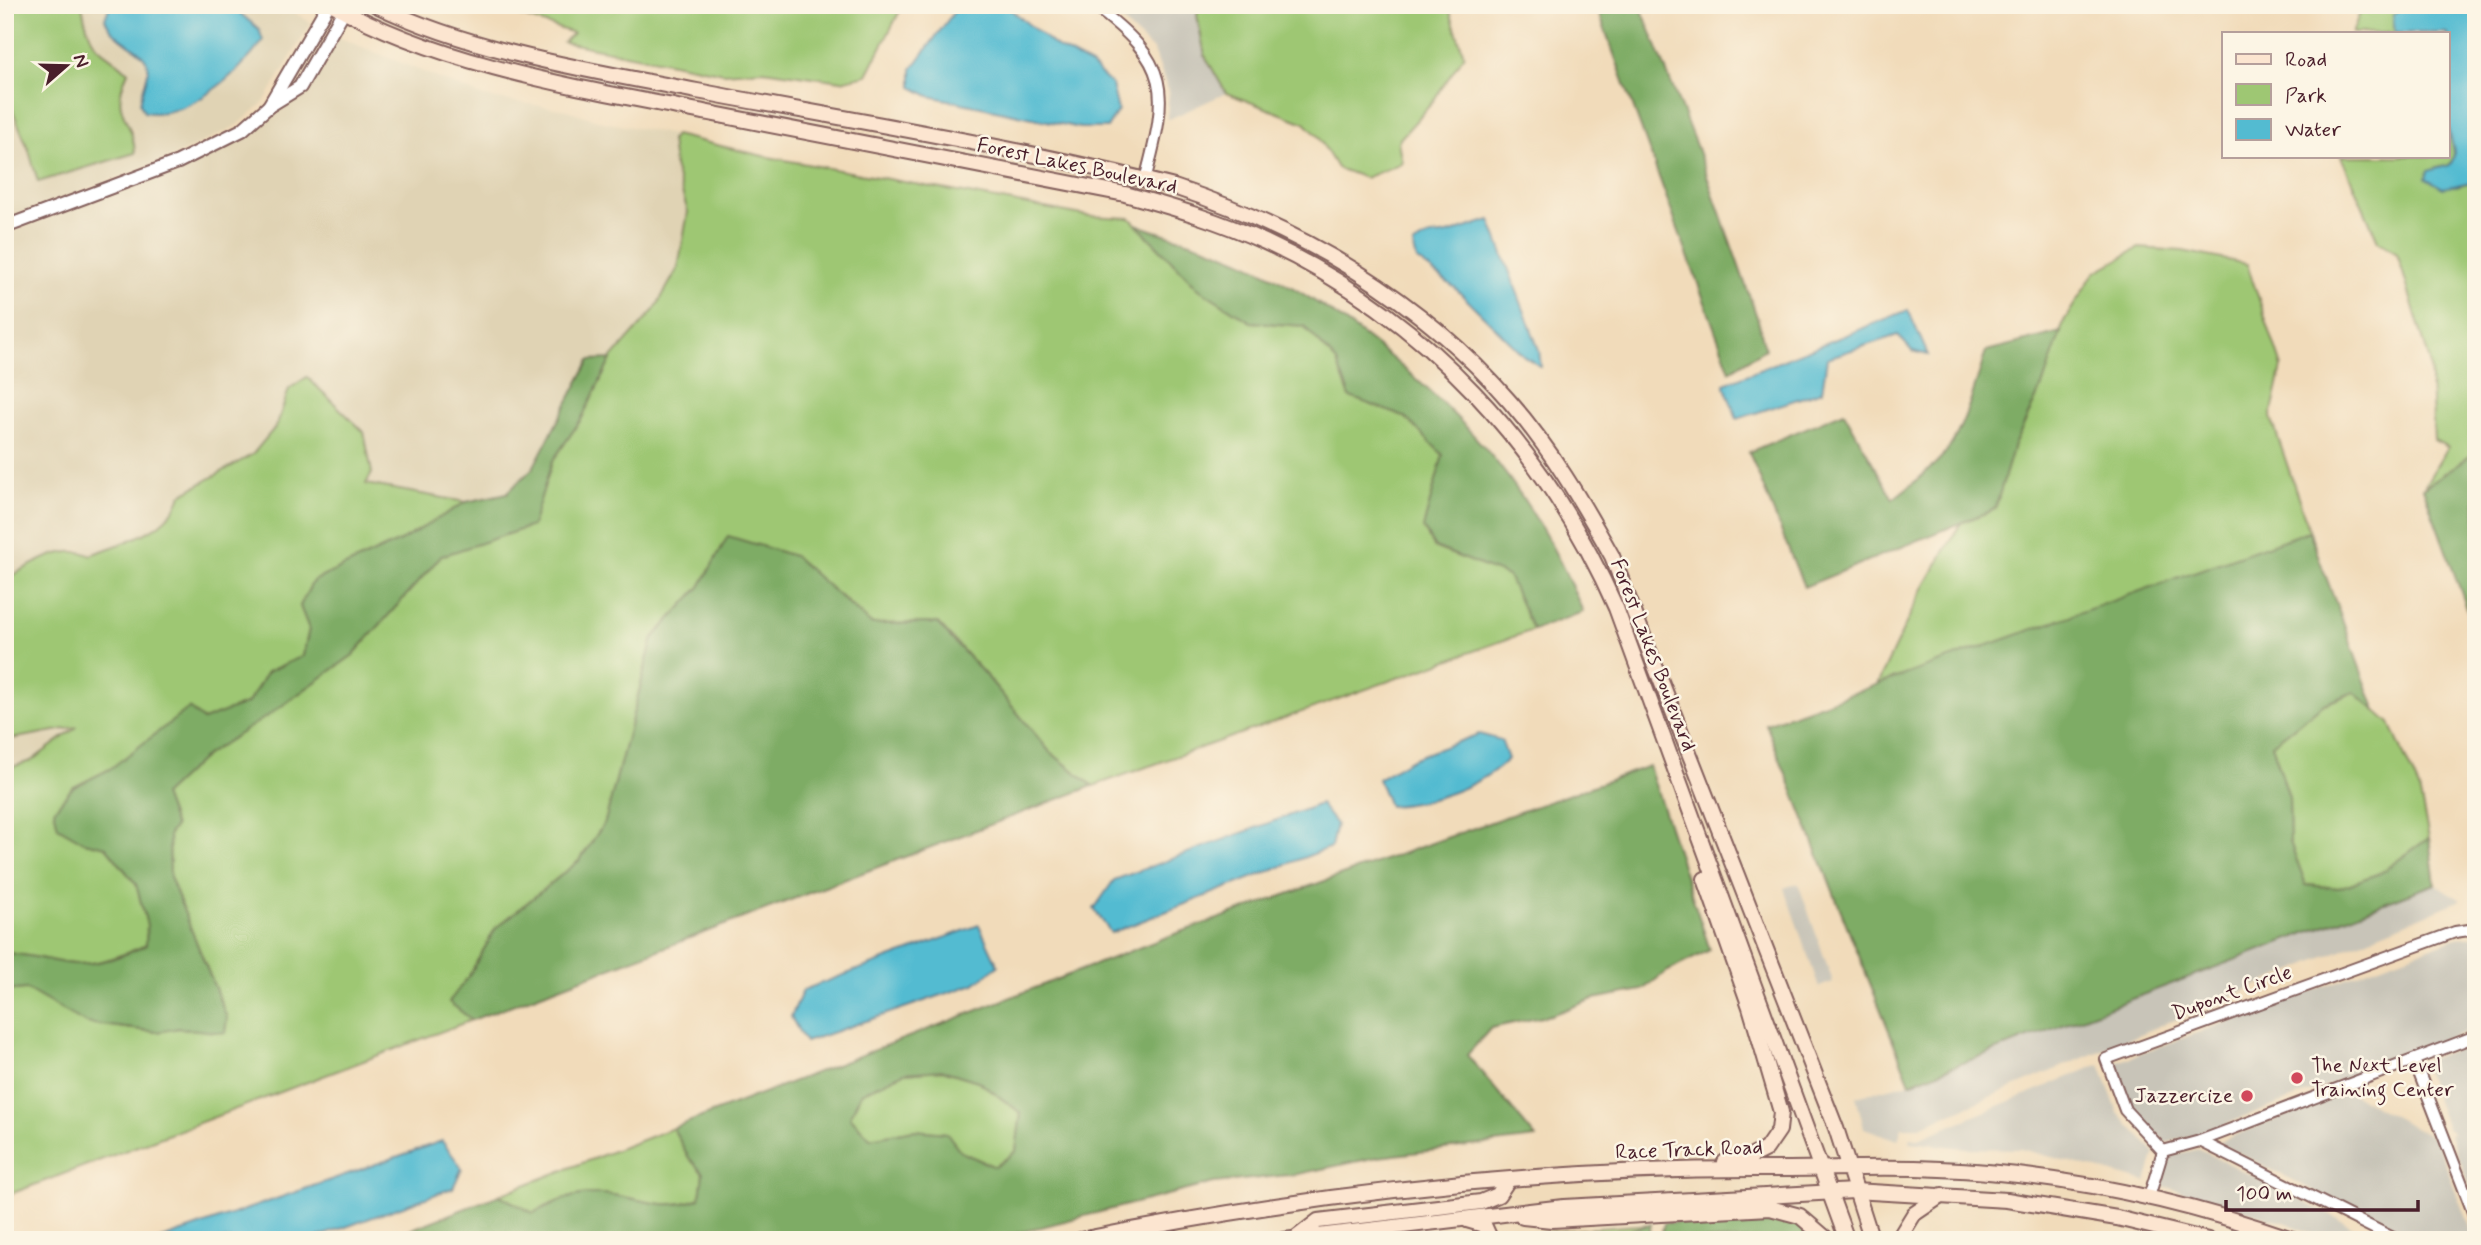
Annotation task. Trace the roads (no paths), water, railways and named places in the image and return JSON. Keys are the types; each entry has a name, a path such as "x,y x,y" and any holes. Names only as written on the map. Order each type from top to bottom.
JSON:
{"main road":[{"name":"Forest Lakes Boulevard","path":"376,5 448,34 503,49 645,81 1145,180 1221,202 1274,226 1319,248 1386,290 1468,359 1509,401 1545,446 1580,499 1632,599 1849,1167 1854,1191 1872,1240"},
{"name":"Forest Lakes Boulevard","path":"341,7 421,44 503,69 642,100 1125,194 1216,221 1312,266 1375,306 1419,339 1496,413 1565,508 1597,567 1682,787 1748,975 1832,1193 1847,1240"},
{"path":"1682,787 1684,814 1750,1007 1781,1112 1779,1130 1766,1149 1752,1156 1699,1168"},
{"name":"Race Track Road","path":"1080,1240 1279,1206 1508,1181 1699,1168 1849,1167 1943,1169 2025,1176 2149,1197 2295,1240"},
{"path":"1290,1239 1318,1221 1481,1202 1498,1195 1508,1181"},
{"path":"1290,1239 1564,1207 1854,1191 1942,1195 2081,1211 2208,1240"},
{"path":"1898,1240 1914,1214 1942,1195"},
{"path":"1512,1213 1532,1219 1552,1220 1770,1209 1800,1216 1828,1240"},
{"path":"1459,1219 1484,1225 1489,1236"}],"street":[{"path":"269,106 328,5"},
{"path":"1093,5 1147,53 1162,95 1160,125 1145,180"},
{"path":"5,227 178,162 242,130 269,106 300,87 341,7"},
{"name":"Dupont Circle","path":"2163,1151 2124,1111 2106,1059 2455,932 2476,929"},
{"path":"2149,1197 2163,1151 2200,1141 2476,1036"},
{"path":"2414,1060 2476,1220"},
{"path":"2200,1141 2397,1240"}],"water":[{"path":"110,5 230,5 259,29 263,41 240,67 211,92 178,109 161,113 144,112 140,103 148,71 147,63 144,56 110,28 105,19"},
{"path":"959,5 1005,5 1055,46 1091,65 1112,85 1118,110 1107,128 1080,128 929,96 912,87 912,69"},
{"path":"2402,5 2476,5 2476,181 2443,188 2426,178 2428,171 2450,165 2454,155 2450,136 2450,32 2395,32 2393,16"},
{"path":"1490,220 1539,350 1541,367 1524,356 1455,288 1417,260 1413,245 1420,240"},
{"path":"1908,310 1928,355 1912,351 1898,335 1827,358 1822,391 1737,419 1724,384"},
{"path":"1479,734 1501,740 1508,759 1483,778 1453,792 1420,802 1389,806 1378,779 1414,758"},
{"path":"1320,804 1336,824 1331,847 1111,933 1094,909 1114,880"},
{"path":"979,925 998,966 974,984 805,1042 791,1017 803,990"},
{"path":"442,1141 462,1168 453,1188 310,1240 159,1240"}],"place":[{"name":"The Next Level Training Center","path":"2297,1078"},
{"name":"Jazzercize","path":"2247,1096"}]}
